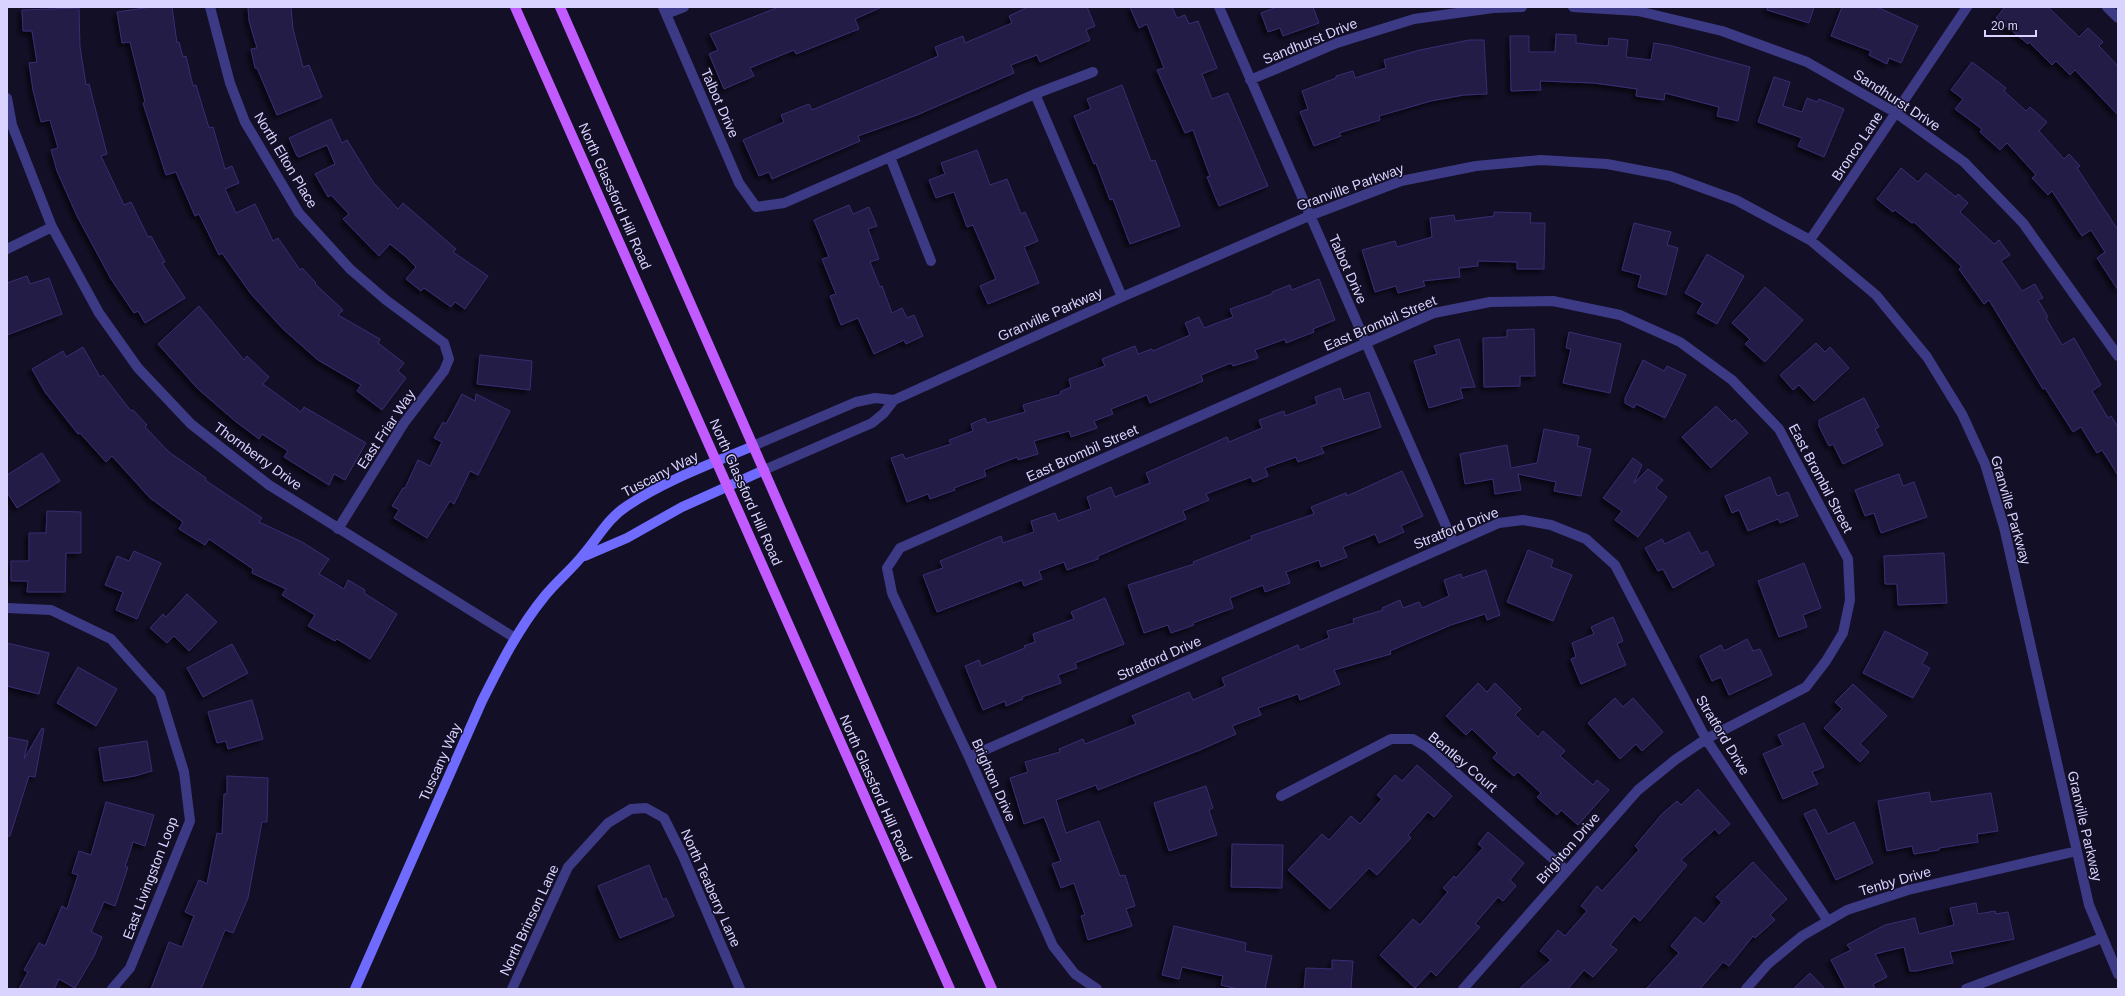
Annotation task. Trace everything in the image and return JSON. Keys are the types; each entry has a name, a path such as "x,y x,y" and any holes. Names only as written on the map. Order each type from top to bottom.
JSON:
{"main road":[{"name":"North Glassford Hill Road","path":"515,7 950,989"},
{"name":"North Glassford Hill Road","path":"560,7 992,989"}],"street":[{"name":"North Elton Place","path":"210,7 230,83 245,122 299,212 350,269 386,300 444,342"},
{"path":"664,11 684,7"},
{"name":"Talbot Drive","path":"1219,7 1309,216 1453,542"},
{"name":"Sandhurst Drive","path":"1250,80 1337,43 1414,19 1493,8 1522,7"},
{"name":"Sandhurst Drive","path":"1573,7 1638,11 1722,31 1807,62 1896,113 1964,162 2023,223 2118,356"},
{"name":"Bronco Lane","path":"1810,240 1967,7"},
{"path":"2107,7 2118,18"},
{"name":"Talbot Drive","path":"664,11 740,183 756,207 784,203 890,157"},
{"path":"930,261 890,157 1035,94 1093,72"},
{"path":"1035,94 1122,297"},
{"name":"Thornberry Drive","path":"7,98 12,125 52,227 99,313 138,368 191,424 270,485 338,529 515,638"},
{"name":"Granville Parkway","path":"764,470 872,423 884,414 894,400 1122,297 1309,216 1401,182 1476,166 1541,160 1607,164 1670,176 1736,200 1810,240 1876,295 1927,357 1962,414 1985,464 2004,527 2089,905 2118,974"},
{"path":"7,249 52,227"},
{"name":"East Brombil Street","path":"887,568 900,548 1434,313 1490,302 1553,301 1620,315 1680,342 1732,380 1779,429 1848,559 1850,600 1843,633 1826,661 1806,687 1706,739"},
{"name":"East Friar Way","path":"338,529 404,423 444,371 448,359 444,342"},
{"name":"Granville Parkway","path":"753,446 856,402 875,398 894,400"},
{"name":"Tuscany Way","path":"355,989 482,701 515,638 544,597 578,562 607,524 627,506 669,483 753,446"},
{"name":"Tuscany Way","path":"578,562 595,551 627,538 666,516 764,470"},
{"name":"Stratford Drive","path":"969,757 1498,523 1523,520 1551,525 1586,539 1615,565 1706,739 1828,921"},
{"name":"Brighton Drive","path":"887,568 892,593 969,757 1053,946 1075,974 1097,989"},
{"name":"East Livingston Loop","path":"7,608 51,610 111,639 160,694 184,772 190,821 130,968 112,989"},
{"name":"Bentley Court","path":"1281,796 1391,739 1413,739 1428,748 1567,871"},
{"name":"Brighton Drive","path":"1463,989 1638,790 1675,760 1706,739"},
{"name":"North Brinson Lane","path":"512,989 568,867 608,823 631,809 646,808"},
{"name":"North Teaberry Lane","path":"646,808 664,818 683,856 740,989"},
{"name":"Tenby Drive","path":"1746,989 1768,964 1802,936 1847,910 1908,890 2077,851"},
{"path":"1966,989 2102,938"}],"building":[{"path":"151,7 172,7 177,43 179,42 183,57 186,56 193,86 196,85 209,128 213,127 225,169 232,166 239,183 225,189 236,213 255,204 273,241 278,238 300,270 302,268 316,283 315,284 343,310 338,315 380,339 378,343 404,363 398,371 406,378 382,410 357,391 361,385 318,360 283,329 251,294 222,253 219,255 199,214 195,216 176,172 166,175 143,103 145,102 130,42 122,43 117,12"},
{"path":"248,7 291,7 293,29 303,67 309,65 322,97 277,115 257,68 255,68 251,49 257,48 249,21"},
{"path":"779,7 882,7 855,19 859,29 796,54 794,50 750,68 754,76 724,89 709,54 718,50 710,34"},
{"path":"1028,7 1087,7 1095,26 1086,30 1090,40 1040,62 1037,55 1011,65 1014,73 917,115 858,136 860,141 772,179 769,172 759,176 743,140 784,122 781,115 809,104 812,110 900,73 938,56 935,47 963,36 965,43 1012,23 1009,16"},
{"path":"1130,7 1172,7 1177,18 1185,15 1189,24 1198,21 1217,68 1202,74 1212,99 1228,93 1268,186 1219,206 1207,177 1210,176 1193,130 1185,133 1157,70 1164,68 1147,24 1139,28"},
{"path":"1277,7 1313,7 1319,23 1283,36 1280,28 1268,32 1261,13"},
{"path":"1768,7 1814,7 1809,23 1767,10"},
{"path":"1842,7 1877,7 1918,26 1901,63 1889,58 1887,64 1869,55 1871,51 1831,36"},
{"path":"2005,7 2048,7 2079,37 2088,28 2103,42 2099,46 2118,66 2118,115 2075,70 2070,75 2056,61 2052,65 2029,42 2028,44 1996,18"},
{"path":"79,8 80,47 86,85 89,84 107,154 101,156 124,205 131,202 148,237 151,236 165,262 162,263 185,298 145,323 138,311 134,313 111,279 77,216 57,171 51,150 58,148 50,120 41,122 33,90 29,63 37,62 32,31 23,31 22,10"},
{"path":"1556,34 1576,35 1576,43 1594,45 1608,46 1609,38 1628,40 1626,57 1651,60 1654,43 1672,46 1750,67 1738,121 1717,116 1719,107 1665,93 1664,100 1636,96 1637,89 1594,83 1540,81 1541,90 1511,91 1510,36 1529,36 1529,52 1555,52"},
{"path":"1469,40 1484,40 1487,94 1464,95 1431,101 1379,116 1380,120 1339,133 1341,136 1314,146 1300,112 1308,109 1302,91 1336,78 1336,76 1353,71 1355,78 1386,68 1384,60 1420,50"},
{"path":"1972,62 2006,88 2004,91 2026,111 2030,107 2047,122 2039,131 2064,159 2069,154 2080,166 2077,168 2118,230 2118,290 2097,258 2105,252 2091,230 2082,236 2052,191 2048,195 2032,178 2036,175 2007,143 2000,150 1980,132 1982,129 1955,109 1963,99 1951,90"},
{"path":"1774,77 1790,82 1783,106 1802,112 1807,98 1817,102 1819,99 1844,109 1824,157 1798,146 1802,138 1758,122"},
{"path":"1122,85 1151,161 1155,160 1180,226 1130,244 1113,199 1110,200 1096,163 1094,164 1074,116 1091,109 1087,99"},
{"path":"331,119 342,143 347,140 373,182 398,209 403,203 456,249 453,252 488,276 465,309 455,302 451,307 424,288 421,291 406,279 416,267 405,256 390,244 379,256 343,219 349,214 331,195 328,197 315,174 335,164 327,145 299,157 297,156 289,138"},
{"path":"977,150 990,185 1007,179 1021,214 1025,212 1038,241 1024,247 1039,283 988,304 980,286 996,279 973,225 967,227 954,192 936,198 929,180 945,174 941,163"},
{"path":"1901,168 1918,182 1926,173 1956,197 1958,194 1968,203 1960,212 1994,244 1999,240 2010,255 2001,261 2022,291 2035,284 2043,298 2038,300 2048,317 2046,318 2062,345 2074,338 2101,385 2092,391 2108,418 2111,416 2118,427 2118,475 2102,450 2097,453 2081,427 2073,432 2045,388 2043,389 1989,300 1984,304 1959,269 1962,267 1914,222 1912,223 1895,210 1893,212 1877,199"},
{"path":"849,205 853,214 869,207 877,226 868,229 879,259 870,262 880,287 882,286 892,313 902,308 907,318 914,315 923,336 906,344 904,340 874,354 858,318 841,325 830,296 836,294 822,259 829,257 814,220"},
{"path":"1494,212 1531,213 1530,223 1545,223 1544,269 1517,269 1517,262 1478,261 1478,266 1459,268 1460,277 1423,281 1425,286 1398,293 1396,286 1375,292 1362,250 1395,241 1397,247 1432,237 1430,218 1454,215 1455,221 1494,216"},
{"path":"1634,223 1671,232 1667,245 1678,248 1666,295 1638,287 1641,275 1622,270"},
{"path":"1707,254 1744,276 1717,324 1697,313 1703,303 1685,293"},
{"path":"27,276 30,284 49,278 62,314 7,335 7,283"},
{"path":"1319,279 1335,320 1313,329 1314,332 1286,343 1285,339 1255,350 1258,358 1233,366 1231,363 1201,375 1203,381 1150,403 1147,395 1111,409 1113,414 1094,421 1097,428 1071,437 1069,431 1034,441 1038,454 1018,460 1017,457 984,470 986,476 954,488 955,490 930,499 928,494 907,502 891,458 903,454 905,459 951,444 949,440 973,431 971,424 985,418 987,423 1025,412 1023,405 1061,394 1060,392 1071,387 1069,379 1105,366 1102,359 1135,346 1138,354 1152,349 1153,351 1190,335 1185,323 1199,317 1204,328 1233,317 1230,309 1272,294 1272,292 1290,285 1292,290"},
{"path":"1765,287 1803,320 1765,362 1745,344 1750,339 1732,323"},
{"path":"199,306 244,360 247,356 269,377 263,384 301,412 304,407 366,443 345,480 334,474 329,485 284,457 288,451 262,434 259,439 235,421 198,389 158,344"},
{"path":"1534,329 1535,376 1520,376 1520,386 1484,387 1483,338 1507,337 1507,330"},
{"path":"1569,332 1621,344 1610,393 1563,383 1571,349 1566,348"},
{"path":"1459,339 1475,387 1460,388 1463,398 1429,408 1414,361 1437,354 1434,346"},
{"path":"1816,343 1825,352 1830,347 1849,368 1814,401 1799,385 1793,390 1780,375"},
{"path":"83,347 100,377 103,375 131,411 133,410 147,425 145,427 169,452 206,478 205,480 262,518 259,522 302,542 329,559 319,574 344,589 348,580 365,590 364,593 397,614 370,659 337,639 335,641 308,626 315,615 282,595 286,589 252,573 253,569 209,539 205,545 179,529 183,522 150,498 112,456 106,462 80,433 78,434 45,392 32,369 63,351 66,357"},
{"path":"480,355 532,361 530,390 477,384"},
{"path":"1643,360 1664,371 1667,366 1686,375 1665,418 1636,404 1634,408 1625,403 1625,398"},
{"path":"1340,388 1344,400 1369,392 1381,427 1321,447 1324,453 1298,462 1296,457 1265,468 1268,476 1253,482 1251,477 1206,494 1209,500 1183,511 1186,519 1098,556 1098,559 1067,570 1064,562 1039,571 1042,579 1024,586 1022,580 937,612 923,575 943,568 940,561 1001,536 1003,543 1034,532 1031,521 1055,513 1058,521 1091,509 1087,497 1111,487 1115,497 1150,483 1146,473 1227,437 1229,442 1262,428 1259,420 1284,411 1285,416 1317,404 1315,397"},
{"path":"462,394 475,401 476,394 510,411 478,475 470,471 454,504 450,501 427,538 394,518 399,510 392,506 403,488 405,488 418,460 430,466 442,442 434,438 443,422 446,424"},
{"path":"1864,398 1879,427 1875,429 1883,445 1843,464 1833,444 1829,446 1819,426 1819,420"},
{"path":"1716,406 1732,422 1735,419 1748,433 1711,468 1682,437"},
{"path":"1544,429 1579,436 1577,446 1591,449 1581,496 1554,491 1556,482 1518,474 1521,490 1495,494 1493,479 1465,484 1460,454 1507,445 1511,468 1537,463"},
{"path":"42,453 60,481 17,508 7,492 7,475"},
{"path":"1633,458 1642,465 1634,483 1648,469 1663,480 1656,488 1667,497 1638,537 1615,520 1622,511 1603,498"},
{"path":"1402,471 1423,516 1401,526 1404,532 1379,543 1375,534 1343,547 1347,557 1321,567 1319,560 1286,572 1290,583 1265,592 1263,585 1230,598 1233,608 1193,623 1194,625 1171,633 1168,625 1144,633 1128,585 1194,564 1193,562 1252,539 1251,536 1314,514 1311,507 1346,493 1347,496"},
{"path":"1899,474 1903,486 1914,482 1927,517 1881,533 1874,513 1865,516 1855,490"},
{"path":"1770,477 1777,496 1788,492 1798,516 1780,523 1778,519 1748,531 1739,510 1732,513 1725,496"},
{"path":"47,511 81,512 81,553 66,553 65,592 27,592 28,581 11,581 11,561 29,561 29,533 46,533"},
{"path":"1689,532 1701,554 1707,551 1714,565 1673,588 1663,569 1658,571 1645,548 1662,539 1665,544"},
{"path":"1528,550 1553,560 1551,567 1572,575 1553,621 1507,602"},
{"path":"134,551 161,563 137,619 116,610 123,592 105,585 117,556 129,561"},
{"path":"1944,553 1947,603 1898,605 1897,584 1885,584 1884,556"},
{"path":"1804,563 1821,608 1803,615 1807,627 1779,637 1758,581"},
{"path":"1486,570 1500,615 1487,620 1485,614 1451,625 1390,651 1391,654 1334,670 1340,684 1300,700 1298,694 1258,708 1261,715 1232,726 1236,734 1200,750 1098,790 1096,785 1056,800 1066,833 1099,821 1120,876 1125,875 1135,906 1126,909 1132,926 1088,940 1081,916 1085,915 1074,883 1061,888 1052,864 1061,861 1044,817 1024,824 1010,778 1028,772 1025,762 1060,752 1059,749 1083,739 1085,744 1136,724 1132,716 1189,692 1193,700 1225,686 1222,678 1298,645 1300,650 1329,638 1327,631 1354,623 1353,619 1383,610 1382,608 1400,600 1403,608 1419,602 1422,608 1449,596 1444,580 1461,574 1462,578"},
{"path":"187,594 217,622 189,651 174,636 167,643 150,628 163,614 166,617"},
{"path":"1105,598 1124,644 1075,663 1077,668 1058,675 1061,683 1022,697 1023,699 1006,706 1005,701 983,710 965,666 979,660 981,666 1025,648 1024,646 1035,642 1033,634 1074,619 1071,612"},
{"path":"1613,617 1623,641 1617,644 1626,665 1581,684 1571,659 1576,657 1572,643 1594,634 1591,627"},
{"path":"1885,631 1928,653 1922,664 1930,668 1913,698 1863,673"},
{"path":"1747,639 1753,651 1760,649 1772,675 1729,695 1721,677 1712,681 1700,656 1721,645 1724,651"},
{"path":"7,643 49,653 39,694 7,686"},
{"path":"232,644 248,673 203,697 187,668"},
{"path":"78,667 117,689 96,726 57,703"},
{"path":"1478,683 1487,692 1495,683 1521,709 1515,715 1538,737 1543,731 1565,751 1560,756 1593,785 1597,780 1609,790 1578,825 1561,810 1557,815 1537,797 1541,793 1518,772 1514,776 1493,758 1497,753 1472,729 1466,735 1446,716"},
{"path":"1853,684 1887,716 1860,744 1869,752 1860,762 1824,728 1842,709 1835,702"},
{"path":"1615,698 1623,707 1633,698 1663,732 1642,751 1636,744 1620,759 1588,723"},
{"path":"252,700 263,739 228,749 226,741 217,743 208,712"},
{"path":"1804,723 1824,767 1812,772 1818,784 1783,799 1763,754 1783,745 1778,735"},
{"path":"42,728 44,729 35,777 29,776 10,836 7,836 7,737 28,741 24,759"},
{"path":"147,741 152,771 135,776 104,781 99,748"},
{"path":"1417,765 1452,796 1434,817 1428,812 1408,835 1411,838 1377,875 1369,868 1330,909 1288,870 1322,834 1329,840 1351,816 1360,824 1382,799 1377,795 1395,775 1402,781"},
{"path":"227,776 268,778 267,822 262,822 248,898 233,933 225,930 201,989 151,989 169,942 182,947 194,916 185,912 199,880 207,884 217,833 222,834 224,794 227,794"},
{"path":"1206,786 1213,808 1209,810 1217,835 1169,851 1154,803"},
{"path":"1698,789 1730,824 1719,834 1715,829 1681,860 1687,865 1640,921 1634,916 1610,945 1617,950 1593,977 1584,970 1568,989 1519,989 1551,960 1540,951 1558,930 1565,936 1587,911 1581,906 1597,886 1602,891 1639,850 1635,846 1662,814 1677,801 1681,805"},
{"path":"1929,792 1931,802 1991,793 1998,831 1977,834 1978,842 1939,848 1939,850 1914,854 1912,846 1887,851 1878,801"},
{"path":"106,802 154,815 145,846 133,842 125,867 128,867 115,906 104,902 91,932 102,937 94,956 75,988 59,979 54,989 19,989 28,972 24,970 39,943 45,946 62,906 67,909 78,875 72,873 79,851 91,855"},
{"path":"1815,809 1828,834 1854,822 1873,863 1836,880 1804,814"},
{"path":"1488,832 1524,863 1510,880 1516,886 1503,901 1498,897 1475,924 1480,927 1436,976 1431,971 1415,988 1380,955 1413,919 1420,925 1448,892 1443,888 1454,876 1456,878 1483,848 1478,844"},
{"path":"1232,844 1283,845 1282,888 1231,887"},
{"path":"1753,862 1787,899 1770,915 1775,920 1755,938 1753,936 1729,966 1723,962 1700,989 1646,989 1679,953 1671,946 1695,917 1704,924 1722,902 1716,897"},
{"path":"649,865 663,900 666,898 674,916 620,938 598,886"},
{"path":"1976,903 1978,914 1995,911 1996,914 2008,912 2014,939 1950,952 1953,963 1916,971 1910,971 1904,947 1875,954 1887,977 1873,984 1875,989 1846,989 1831,960 1851,950 1847,945 1885,925 1915,918 1919,934 1954,925 1950,908"},
{"path":"1174,926 1246,943 1245,951 1272,956 1265,989 1238,989 1221,985 1223,976 1182,967 1179,979 1162,975"},
{"path":"1332,960 1353,961 1351,989 1304,989 1306,968 1332,969"},
{"path":"1810,973 1825,989 1793,989"}]}
